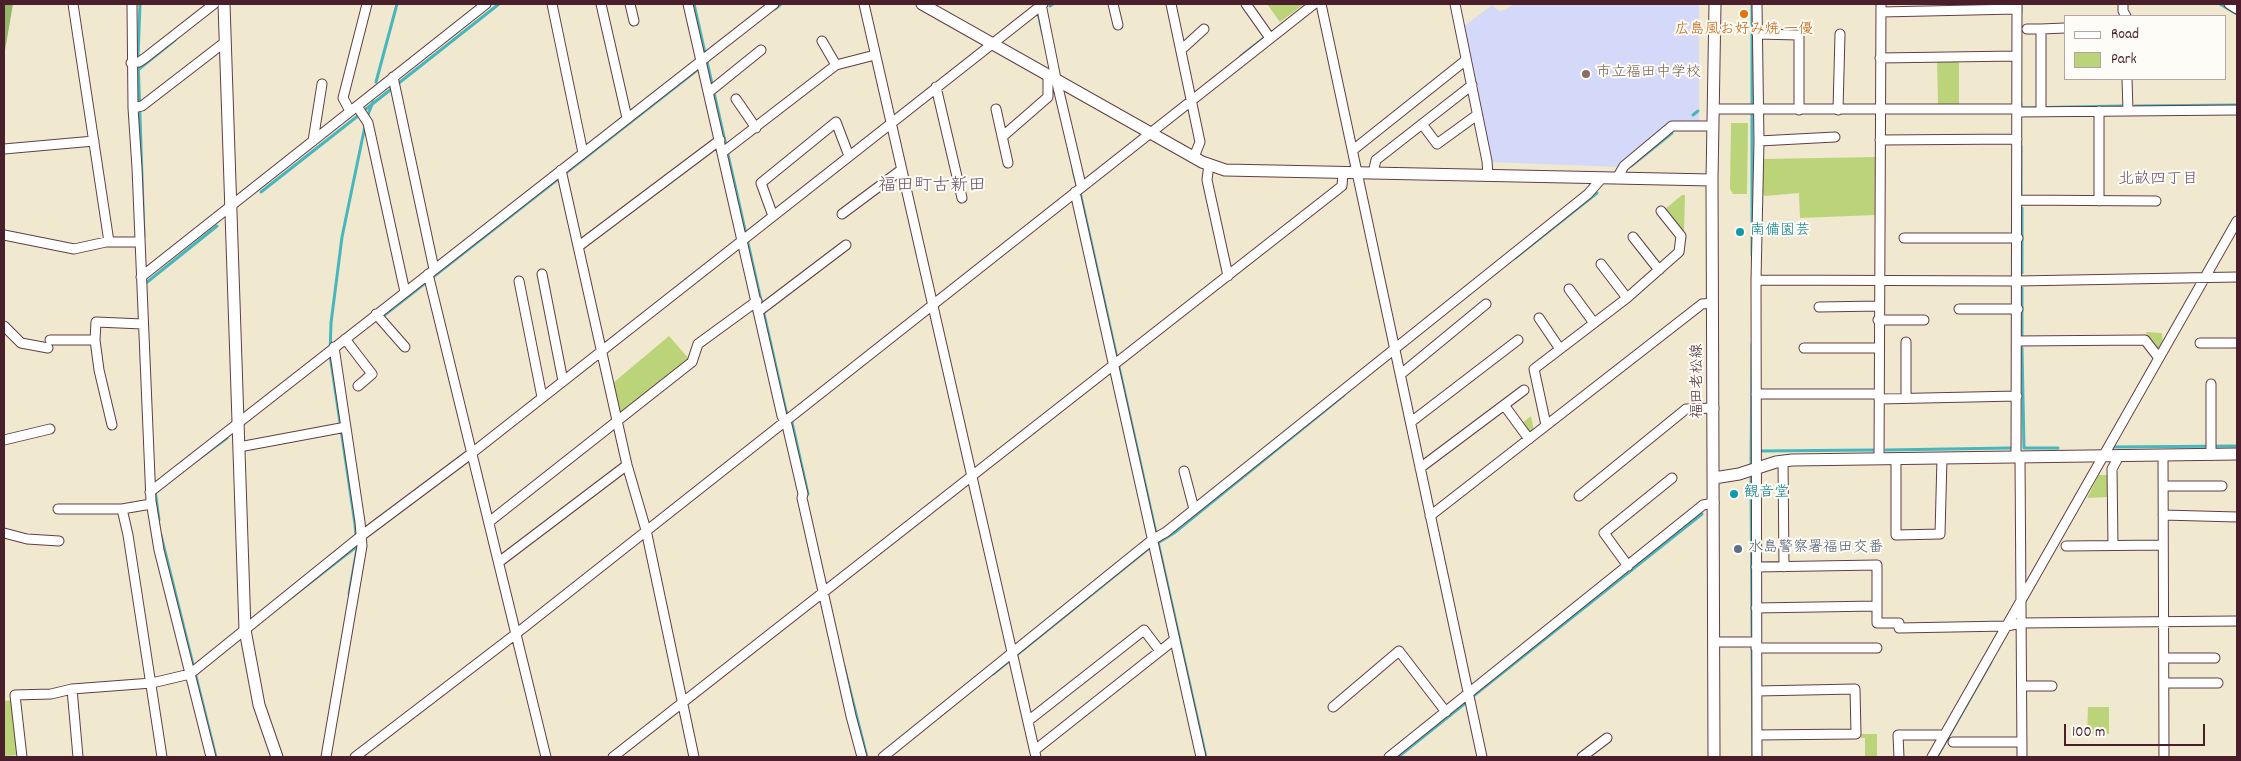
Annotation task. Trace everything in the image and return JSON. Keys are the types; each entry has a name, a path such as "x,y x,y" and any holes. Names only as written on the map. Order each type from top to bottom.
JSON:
{"street":[{"path":"74,4 109,242"},
{"path":"132,4 143,324 153,489 151,504 159,550 193,671 211,757"},
{"path":"135,62 214,4"},
{"path":"224,4 245,630 260,705 277,757"},
{"path":"367,4 343,98 366,119 405,292"},
{"path":"141,276 353,109 394,83 486,4"},
{"path":"552,4 583,153"},
{"path":"602,4 628,118"},
{"path":"630,4 634,20"},
{"path":"688,4 712,90 720,140 725,151 746,237 756,301 762,310 787,418 803,494 802,498 862,757"},
{"path":"153,489 333,350 379,317 405,292 562,174 583,153 774,4"},
{"path":"864,4 1036,754 1174,640"},
{"path":"922,4 1194,157 1225,170 1712,180"},
{"path":"22,757 15,695 51,694 72,689 152,683 193,671 359,538 471,455 542,397 601,355 746,237 890,123 937,90 992,43 1042,4"},
{"path":"1042,4 1052,77 1117,363 1174,640 1201,757"},
{"path":"1113,4 1118,26"},
{"path":"1171,4 1200,142 1194,157"},
{"path":"1246,4 1270,38"},
{"path":"355,757 514,635 787,418 932,306 1078,188 1314,4"},
{"path":"1321,4 1394,352 1401,374 1466,695 1482,757"},
{"name":"福田老松線","path":"1714,757 1712,180 1715,4"},
{"path":"1757,4 1759,141 1756,280 1757,757"},
{"path":"2229,4 2237,9"},
{"path":"1457,5 1488,176"},
{"path":"1879,459 1878,280 1881,8 2017,6 2017,396 2021,605 2013,625 2022,686 2022,757"},
{"path":"2028,28 2064,28"},
{"path":"1181,50 1204,29"},
{"path":"2041,112 2042,29"},
{"path":"1757,34 1799,35 1799,110"},
{"path":"1838,110 1840,34"},
{"path":"822,40 836,65"},
{"path":"137,107 226,42"},
{"path":"712,90 761,50"},
{"path":"725,151 836,65 875,55"},
{"path":"1880,58 2017,56"},
{"path":"1353,150 1466,60"},
{"path":"1002,137 1048,97 1052,77"},
{"path":"2128,80 2128,111"},
{"path":"394,83 430,275 471,455 499,562 514,635 546,757"},
{"path":"313,141 322,84"},
{"path":"1373,173 1376,160 1472,85"},
{"path":"937,90 962,198"},
{"path":"736,99 756,128"},
{"path":"996,109 1008,163"},
{"path":"1714,109 2017,110 2041,112 2237,110"},
{"path":"2098,111 2099,201"},
{"path":"1422,124 1437,144 1478,115"},
{"path":"773,216 761,183 836,122 849,156"},
{"path":"1617,178 1624,166 1672,126 1713,126"},
{"path":"1759,141 1835,138"},
{"path":"1880,140 2018,139"},
{"path":"579,246 720,140"},
{"path":"4,149 94,141"},
{"path":"1209,164 1206,180 1228,276"},
{"path":"842,214 901,170"},
{"path":"613,757 1342,186 1343,172"},
{"path":"562,174 617,423 646,530 681,705 694,757"},
{"path":"883,757 1394,352 1588,194 1602,178"},
{"path":"2018,200 2156,201"},
{"path":"1546,425 1534,369 1627,298 1679,252 1681,236 1661,211"},
{"path":"1932,757 2013,625 2021,605 2102,456 2207,279 2237,221"},
{"path":"4,235 74,249 109,242 140,242"},
{"path":"1633,237 1659,270"},
{"path":"1904,238 2018,238"},
{"path":"762,310 846,245"},
{"path":"1601,264 1627,298"},
{"path":"542,274 563,382"},
{"path":"1756,280 2018,281 2237,278"},
{"path":"519,281 542,397"},
{"path":"1569,289 1594,323"},
{"path":"489,522 692,362 698,344 756,301"},
{"path":"1430,516 1702,304 1713,303"},
{"path":"1401,374 1486,304"},
{"path":"1819,307 1878,306"},
{"path":"1959,309 2018,309"},
{"path":"379,317 405,347"},
{"path":"1539,318 1560,349"},
{"path":"1878,320 1924,320"},
{"path":"112,426 95,340 96,322 143,324"},
{"path":"4,326 21,343 49,344 95,340"},
{"path":"1411,422 1518,340"},
{"path":"2017,341 2145,340 2159,358"},
{"path":"346,341 372,374 358,386"},
{"path":"1906,342 1906,398"},
{"path":"2200,343 2237,343"},
{"path":"1804,348 1878,348"},
{"path":"326,757 362,546 359,538 342,427 333,350"},
{"path":"2211,384 2211,455"},
{"path":"1420,468 1524,390"},
{"path":"1756,394 1906,398 2017,396"},
{"path":"1504,405 1529,439"},
{"path":"1579,496 1686,409 1714,408"},
{"path":"239,447 342,427"},
{"path":"4,440 50,429"},
{"path":"1714,478 1739,474 1783,461 2237,454"},
{"path":"2163,455 2164,757"},
{"path":"2113,545 2112,470 2119,456"},
{"path":"1896,458 1896,535 1940,534 1942,458"},
{"path":"1783,461 1784,566"},
{"path":"499,562 627,465"},
{"path":"1184,471 1194,509"},
{"path":"1628,566 1604,533 1672,478"},
{"path":"2163,486 2222,486"},
{"path":"1390,757 1703,505 1714,502"},
{"path":"58,508 122,508 151,504"},
{"path":"122,508 152,683 162,757"},
{"path":"2163,515 2237,517"},
{"path":"4,533 27,539 59,540"},
{"path":"2066,546 2163,545"},
{"path":"1756,567 1877,565 1877,623 1899,623 1899,628 2237,622"},
{"path":"1756,608 1877,606"},
{"path":"1028,721 1144,630 1160,651"},
{"path":"1714,642 1877,648"},
{"path":"1333,707 1399,651 1446,712"},
{"path":"2164,658 2215,658"},
{"path":"2164,684 2218,683"},
{"path":"2022,686 2052,686"},
{"path":"72,689 78,757"},
{"path":"1757,691 1855,689 1856,734 1757,735"},
{"path":"1899,757 1898,735 1944,735"},
{"path":"1582,757 1607,738"},
{"path":"1953,742 2022,742"}],"shaded area":[{"name":"市立福田中学校","path":"1514,4 1699,4 1699,122 1672,123 1619,167 1490,162 1463,27 1492,5 1499,11 1505,10"}],"green space":[{"path":"4,4 13,4 4,56"},
{"path":"1267,4 1304,4 1280,22"},
{"path":"1937,60 1959,60 1959,104 1938,104"},
{"path":"1731,123 1748,123 1747,194 1733,194 1730,189"},
{"path":"1877,157 1876,215 1800,218 1799,193 1765,196 1760,192 1762,159"},
{"path":"1682,195 1685,195 1684,234 1665,209"},
{"path":"2146,332 2162,333 2163,346 2158,352 2148,340"},
{"path":"669,336 689,359 620,415 613,383"},
{"path":"1531,416 1534,431 1529,435 1521,424"},
{"path":"2099,475 2107,475 2108,497 2087,498"},
{"path":"13,700 18,755 4,756 4,701"},
{"path":"2088,707 2109,707 2109,734 2087,734"},
{"path":"1861,734 1877,734 1877,757 1865,757 1865,738 1861,738"}],"waterway":[{"path":"140,4 138,58 144,236"},
{"path":"376,82 397,4"},
{"path":"366,109 499,4"},
{"path":"694,4 786,411 792,422 808,494 806,496"},
{"path":"775,9 781,4"},
{"path":"1752,4 1752,103"},
{"path":"2021,4 2021,13"},
{"path":"2220,4 2237,14"},
{"path":"1035,14 1038,13 1043,35"},
{"path":"1241,56 1264,38"},
{"path":"139,69 175,40"},
{"path":"382,317 701,67"},
{"path":"367,117 373,102"},
{"path":"2021,104 2021,108 2122,106"},
{"path":"2135,106 2237,105"},
{"path":"1693,115 1698,111"},
{"path":"1752,114 1752,255"},
{"path":"261,192 359,115"},
{"path":"349,594 357,549 330,355 331,323 342,237 365,126"},
{"path":"1631,166 1672,133"},
{"path":"2021,146 2021,195"},
{"path":"1073,170 1077,186"},
{"path":"1080,192 1206,757"},
{"path":"1515,258 1597,193"},
{"path":"2022,208 2022,273"},
{"path":"146,283 217,226"},
{"path":"2022,288 2022,335"},
{"path":"1751,466 1752,344"},
{"path":"2022,348 2024,448 2058,448"},
{"path":"993,674 1148,549 1174,533 1344,395"},
{"path":"197,460 227,438"},
{"path":"2114,445 2113,447 2237,446"},
{"path":"1886,450 2010,448"},
{"path":"1760,451 1873,450"},
{"path":"1751,477 1752,635"},
{"path":"155,490 159,520"},
{"path":"1472,697 1702,514"},
{"path":"161,535 216,757"},
{"path":"284,603 356,547"},
{"path":"1752,646 1753,757"},
{"path":"1937,757 1991,662"},
{"path":"844,666 867,757"},
{"path":"1398,757 1468,701"}],"place":[{"name":"広島風お好み焼 一優","path":"1744,14"},
{"name":"市立福田中学校","path":"1586,74"},
{"name":"南備園芸","path":"1740,232"},
{"name":"観音堂","path":"1734,494"},
{"name":"水島警察署福田交番","path":"1738,549"}],"district":[{"name":"北畝四丁目","path":"2158,181"},
{"name":"福田町古新田","path":"932,188"}]}
